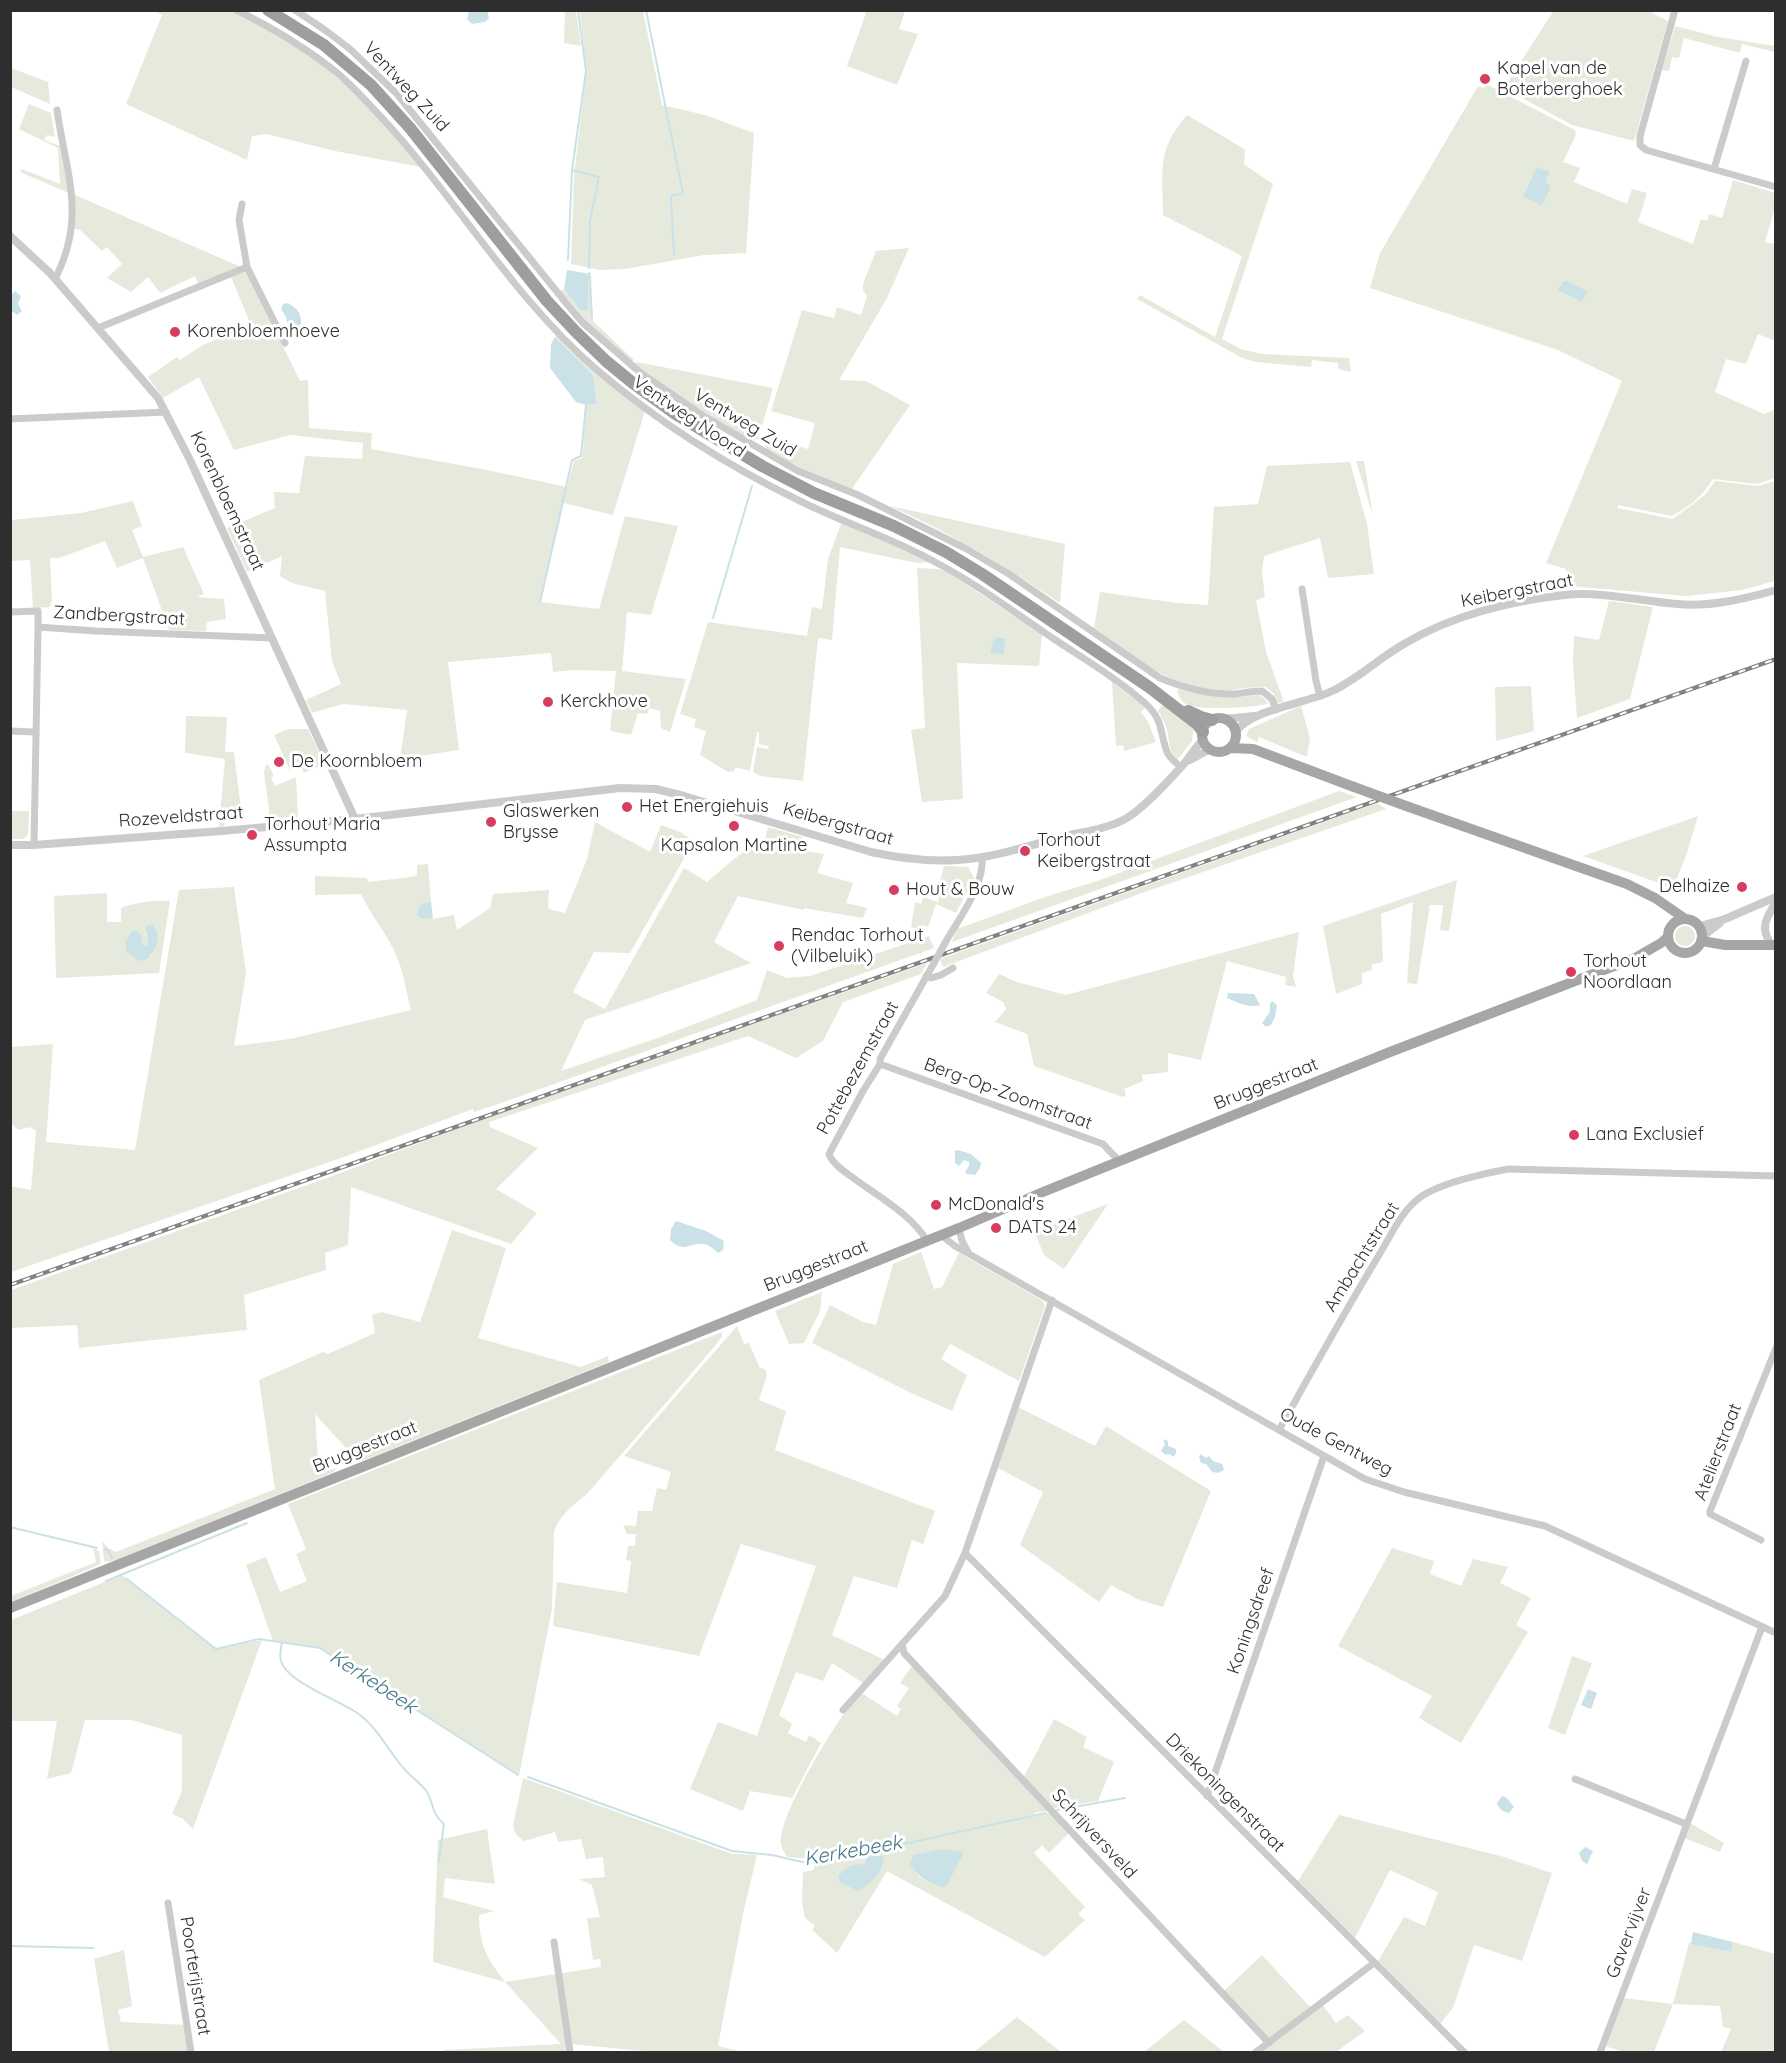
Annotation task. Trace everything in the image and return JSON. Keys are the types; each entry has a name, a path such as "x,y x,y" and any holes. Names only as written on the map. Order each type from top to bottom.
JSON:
{"highway":[{"path":"268,10 324,45 371,86 410,128 547,300 590,346 634,384 674,413 762,466 814,493 894,526 964,563 1020,598 1149,687 1192,720 1205,740"},
{"path":"1149,687 1192,713 1218,719"}],"main road":[{"path":"1231,748 1236,734 1234,726 1218,719 1208,723 1205,740 1221,752 1231,748 1253,749 1614,879 1642,890 1684,918 1693,920 1701,934 1725,945 1774,945"},
{"path":"1236,734 1253,749"},
{"path":"1660,903 1669,917 1671,923 1669,933 1672,946 1676,950 1683,953 1718,950 1725,945"},
{"path":"1669,933 1675,922 1684,918"},
{"name":"Bruggestraat","path":"10,1608 1401,1048 1635,958 1661,943 1669,933"},
{"path":"1692,952 1698,947 1701,934"},
{"name":"Bruggestraat","path":"1635,958 1648,957 1671,949 1676,950"}],"street":[{"name":"Ventweg Noord","path":"236,10 308,51 338,74 361,96 399,136 528,300 562,338 605,377 661,419 751,475 802,502 879,534 935,561 974,584 1092,664 1148,706 1160,721 1169,756 1182,766"},
{"name":"Ventweg Zuid","path":"295,10 350,49 391,88 583,323 620,356 672,396 798,471 858,495 965,548 1010,574 1160,678 1179,686 1214,693 1266,692 1272,699 1276,710"},
{"path":"1675,10 1640,136 1640,145 1646,150 1776,187"},
{"path":"1714,169 1746,62"},
{"path":"55,279 61,268 71,233 72,212 70,177 62,146 57,110"},
{"path":"242,204 240,220 247,267 285,344"},
{"name":"Korenbloemstraat","path":"10,236 55,279 147,383 166,412 355,819"},
{"path":"98,328 247,267"},
{"path":"10,419 166,412"},
{"path":"1302,590 1320,696"},
{"name":"Keibergstraat","path":"1218,719 1260,715 1320,696 1339,688 1421,634 1456,619 1489,609 1575,595 1680,604 1707,604 1776,590"},
{"name":"Zandbergstraat","path":"10,612 47,610"},
{"path":"38,611 38,627"},
{"name":"Zandbergstraat","path":"34,845 38,627 272,638"},
{"name":"Keibergstraat","path":"1236,734 1240,727 1260,715"},
{"path":"10,731 35,732"},
{"name":"Keibergstraat","path":"355,819 620,788 638,788 684,796 870,852 897,858 931,861 959,860 982,857 1124,820 1142,807 1205,740"},
{"name":"Rozeveldstraat","path":"10,845 222,831 355,819"},
{"name":"Pottebezemstraat","path":"927,1240 915,1226 843,1171 829,1154 977,886 982,873 982,857"},
{"path":"1701,934 1725,919 1776,897"},
{"path":"1774,945 1764,933 1764,925 1776,902"},
{"path":"926,976 931,978 953,968"},
{"name":"Berg-Op-Zoomstraat","path":"880,1064 1103,1144 1119,1161"},
{"name":"Ambachtstraat","path":"1279,1430 1350,1303 1404,1214 1417,1199 1427,1193 1476,1175 1508,1169 1776,1176"},
{"path":"959,1227 968,1252"},
{"name":"Oude Gentweg","path":"941,1235 955,1246 1365,1479 1392,1489 1545,1526 1776,1633"},
{"path":"843,1710 945,1596 965,1553 1052,1300"},
{"name":"Atelierstraat","path":"1761,1540 1719,1520 1710,1514 1710,1511 1776,1348"},
{"name":"Koningsdreef","path":"1207,1796 1324,1456"},
{"name":"Driekoningenstraat","path":"965,1553 1464,2052"},
{"name":"Gavervijver","path":"1600,2052 1762,1627"},
{"name":"Schrijversveld","path":"902,1644 904,1653 1269,2043"},
{"path":"1575,1779 1686,1824"},
{"name":"Poorterijstraat","path":"168,1903 191,2052"},
{"path":"554,1942 570,2052"},
{"path":"1256,2052 1374,1963"}],"shaded area":[{"path":"1554,10 1649,11 1668,21 1634,141 1572,125 1504,88"},
{"path":"154,11 230,11 279,36 311,56 354,92 421,167 335,151 266,134 252,136 247,160 126,104 162,15"},
{"path":"565,11 576,11 581,46 564,43"},
{"path":"580,11 643,11 662,105 705,115 754,133 746,253 704,255 625,269 600,270 571,264 574,175 585,83"},
{"path":"858,11 905,11 899,29 918,34 897,85 847,66 866,13"},
{"path":"1675,26 1718,37 1775,46 1775,52 1742,44 1740,53 1684,38 1679,58 1672,57 1669,71 1662,70"},
{"path":"11,68 48,82 50,104 11,87"},
{"path":"1488,85 1575,130 1576,135 1563,162 1580,168 1574,182 1627,204 1632,189 1647,193 1638,222 1693,244 1701,219 1707,221 1709,214 1722,218 1733,180 1775,193 1775,208 1765,242 1775,244 1775,341 1758,334 1746,364 1726,359 1715,392 1764,414 1775,409 1775,478 1757,484 1713,479 1695,500 1671,516 1618,505 1617,508 1673,519 1705,495 1715,481 1758,486 1775,481 1775,581 1742,590 1686,596 1568,586 1566,569 1546,563 1622,381 1558,350 1370,288 1380,253 1477,88"},
{"path":"29,104 51,113 55,137 47,135 44,140 60,146 69,193 20,172 22,169 60,184 58,148 19,129"},
{"path":"1187,115 1245,150 1245,165 1273,184 1222,339 1241,349 1262,354 1349,358 1351,372 1338,369 1338,363 1312,360 1311,367 1256,362 1242,358 1137,299 1140,295 1215,337 1242,256 1163,215 1163,162 1170,139"},
{"path":"75,195 241,267 199,285 195,276 160,293 148,277 131,292 107,278 122,264 107,247 102,251 80,230 73,228"},
{"path":"909,248 887,298 839,380 866,381 910,405 851,490 780,458 765,446 763,437 808,449 815,423 771,411 802,310 834,318 837,307 861,315 867,296 863,290 863,284 876,251"},
{"path":"246,271 300,381 308,380 309,428 372,433 371,449 567,487 574,461 582,458 586,405 597,404 593,375 556,336 595,373 645,411 613,515 564,503 541,602 599,609 625,516 678,526 651,615 627,612 622,671 686,679 670,732 661,728 660,711 649,708 647,714 638,713 631,735 610,731 616,671 553,672 551,653 448,662 459,750 400,759 407,710 343,704 312,713 306,700 341,684 332,661 325,591 292,583 280,576 282,556 247,572 227,528 275,508 274,492 299,493 305,456 362,459 363,443 290,435 234,450 199,377 163,398 148,377 177,357 180,360 203,345 251,325 231,277"},
{"path":"585,273 591,273 593,321 634,360 631,362 592,328 560,291 564,289 580,310 588,277"},
{"path":"636,362 773,388 758,439 747,438 674,394 634,364"},
{"path":"1356,461 1364,461 1373,516"},
{"path":"1350,462 1367,524 1374,574 1328,578 1320,538 1264,556 1262,572 1265,597 1256,600 1266,652 1284,702 1277,703 1274,694 1266,687 1220,691 1185,684 1153,669 1094,628 1100,592 1208,605 1214,507 1258,504 1267,466"},
{"path":"133,501 142,526 132,530 143,557 183,547 204,594 197,597 224,599 226,619 207,622 206,631 169,630 143,558 117,568 105,541 59,558 50,558 52,600 50,607 33,608 30,560 11,561 11,520 81,513"},
{"path":"890,506 1065,544 1060,603 977,551"},
{"path":"842,521 929,562 917,563 840,547 832,640 818,638 803,781 760,776 753,772 757,747 768,749 769,746 759,744 759,732 757,732 750,771 735,767 734,771 728,772 700,755 706,731 694,727 696,719 680,714 708,622 807,636 812,607 822,609 828,559"},
{"path":"917,568 947,572 1042,634 1039,666 957,663 963,799 922,802 911,730 925,728"},
{"path":"1609,601 1653,607 1630,699 1577,718 1573,663 1574,636 1599,640"},
{"path":"1112,682 1145,707 1141,712 1156,742 1124,751 1123,745 1116,746"},
{"path":"1531,686 1534,731 1496,741 1495,687"},
{"path":"1177,689 1218,696 1259,695 1269,703 1227,708 1202,708 1182,701"},
{"path":"1164,702 1194,725 1192,741 1178,759 1171,750 1166,727 1158,711"},
{"path":"1301,706 1310,738 1307,757 1259,737 1257,742 1246,736 1249,729"},
{"path":"186,716 227,717 225,752 234,752 241,809 225,822 224,826 219,827 225,759 185,753"},
{"path":"288,729 308,729 325,764 304,773 301,766 290,770 274,735"},
{"path":"268,764 274,776 271,778 275,786 296,777 298,819 269,822 264,773"},
{"path":"1339,791 1357,797 952,942 957,929 1100,880"},
{"path":"1377,803 1386,809 1142,893 943,967 940,959"},
{"path":"11,811 29,811 28,835 23,839 11,839"},
{"path":"1698,816 1673,888 1583,856"},
{"path":"595,822 650,852 661,825 680,832 694,841 630,953 594,952 573,992 605,1009 684,868 707,882 742,853 764,844 768,827 803,837 799,850 824,854 817,873 853,883 846,903 867,908 863,918 804,908 804,910 738,896 714,942 751,963 585,1020 561,1071 757,1000 767,970 787,978 810,976 929,936 934,948 501,1103 474,1112 473,1109 341,1158 11,1272 10,1186 31,1190 36,1131 30,1127 19,1130 11,1124 11,1047 53,1044 46,1142 135,1150 179,890 234,887 246,973 234,1046 290,1039 411,1010 396,955 361,894 315,895 315,876 367,878 368,882 411,877 417,875 417,865 428,864 431,902 419,907 433,919 454,915 457,930 490,908 493,894 549,890 548,909 565,913 587,859"},
{"path":"944,866 968,867 974,878 956,913 936,904 928,927 924,925 918,929 911,927 915,902 921,904 923,897 938,902 940,893 937,892"},
{"path":"1457,880 1449,931 1440,930 1443,905 1430,905 1417,984 1407,983 1413,902 1381,914 1383,962 1372,964 1372,970 1362,973 1362,984 1336,994 1323,926"},
{"path":"107,893 107,922 121,922 121,908 133,904 170,901 159,973 56,978 54,896","holes":["145,933 157,939 152,956 127,936 142,939 145,947 148,939"]},
{"path":"1685,926 1692,929 1695,936 1692,943 1685,946 1678,943 1675,936 1678,929"},
{"path":"1299,932 1293,976 1296,987 1285,985 1286,977 1227,961 1201,1060 1168,1053 1168,1072 1142,1075 1143,1081 1124,1089 1126,1095 1123,1097 1034,1066 1027,1034 995,1022 1006,1009 1003,1002 986,993 999,974 1017,982 1066,995"},
{"path":"927,963 921,974 843,1002 823,1041 796,1058 748,1036 489,1122 490,1127 538,1148 496,1189 537,1213 511,1244 351,1187 348,1245 325,1253 326,1270 244,1295 247,1330 79,1348 77,1325 11,1328 11,1290 327,1178 491,1116"},
{"path":"1108,1204 1064,1269 1044,1255 1034,1231"},
{"path":"452,1230 506,1248 478,1338 581,1367 608,1356 609,1362 362,1461 355,1458 315,1414 319,1474 336,1468 334,1472 119,1559 104,1561 102,1541 116,1552 275,1489 259,1380 323,1352 328,1354 375,1333 372,1315 382,1312 420,1322"},
{"path":"921,1252 934,1289 942,1287 959,1253 1043,1301 1045,1306 1019,1381 950,1344 941,1359 967,1375 952,1411 812,1343 830,1305 863,1322 876,1325 893,1264"},
{"path":"822,1292 820,1311 804,1343 789,1344 775,1311"},
{"path":"737,1326 744,1344 749,1343 760,1368 765,1369 767,1375 759,1400 786,1411 775,1450 935,1511 923,1544 912,1540 897,1588 854,1576 832,1635 885,1660 863,1683 832,1663 823,1681 796,1672 779,1715 792,1724 788,1733 806,1742 809,1735 821,1743 792,1798 750,1791 743,1811 690,1789 718,1722 757,1736 816,1566 741,1544 699,1656 553,1626 557,1582 627,1593 631,1561 626,1560 628,1546 635,1546 636,1534 627,1534 623,1525 636,1526 638,1511 652,1511 657,1488 666,1490 671,1472 624,1456"},
{"path":"722,1332 715,1346 587,1494 567,1511 556,1527 552,1609 519,1776 320,1648 273,1641 246,1565 266,1557 280,1592 307,1581 296,1554 306,1549 288,1504"},
{"path":"1018,1407 1095,1446 1106,1426 1211,1491 1163,1607 1137,1599 1111,1585 1099,1602 1020,1545 1043,1492 998,1468"},
{"path":"93,1548 99,1551 101,1562 99,1565 11,1602 11,1596 96,1562"},
{"path":"1392,1548 1434,1561 1430,1574 1461,1586 1473,1559 1508,1567 1500,1583 1531,1598 1516,1625 1528,1632 1461,1743 1419,1718 1432,1696 1338,1646"},
{"path":"122,1575 216,1649 262,1640 193,1829 183,1819 172,1814 182,1791 182,1735 132,1720 85,1720 71,1773 47,1779 57,1721 11,1721 11,1620"},
{"path":"1572,1656 1592,1663 1565,1735 1548,1728"},
{"path":"912,1666 1048,1811 1034,1813 1035,1816 1051,1813 1069,1833 1049,1853 1042,1845 1034,1853 1085,1907 1078,1914 1085,1920 1045,1957 887,1871 837,1953 812,1930 815,1926 805,1918 802,1903 803,1872 814,1870 814,1863 828,1862 902,1845 903,1842 824,1860 787,1857 781,1844 782,1830 799,1790 825,1743 851,1704 860,1692 897,1716 901,1709 897,1706 909,1688 900,1683","holes":["943,1849 964,1853 928,1882 919,1876 910,1865"]},
{"path":"1054,1719 1087,1737 1083,1747 1114,1762 1098,1801 1054,1808 1023,1778"},
{"path":"523,1778 732,1854 757,1855 743,1914 718,2046 744,2052 655,2052 570,2044 570,2052 444,2052 444,2050 561,2044 505,1982 601,1967 600,1959 593,1960 587,1918 600,1917 592,1885 579,1879 605,1877 603,1857 586,1859 581,1839 558,1842 555,1832 524,1841 518,1836 513,1825"},
{"path":"1339,1815 1504,1857 1552,1873 1522,1961 1474,1945 1453,2008 1440,2024 1378,1961 1404,1917 1425,1926 1438,1892 1390,1870 1355,1938 1298,1881"},
{"path":"1690,1823 1724,1843 1720,1852 1684,1838"},
{"path":"487,1829 495,1884 445,1878 443,1897 494,1911 479,1915 482,1943 493,1966 505,1982 433,1962 438,1840"},
{"path":"1733,1942 1775,1954 1775,2052 1721,2052 1731,2029 1723,2027 1720,2006 1673,2004 1689,1943 1730,1952"},
{"path":"124,1950 132,2006 118,2010 121,2022 187,2025 191,2052 109,2052 94,1959"},
{"path":"1262,1955 1310,2007 1268,2040 1224,1991"},
{"path":"1624,1998 1673,2004 1654,2052 1624,2052 1605,2046"},
{"path":"1322,2004 1336,2023 1348,2015 1365,2031 1336,2052 1261,2052"},
{"path":"1017,2017 1061,2052 974,2052"},
{"path":"1184,2020 1224,2052 1144,2052"}],"water":[{"path":"469,11 487,11 489,18 485,22 472,24 467,19"},
{"path":"1537,167 1550,172 1545,182 1551,186 1542,205 1523,197"},
{"path":"567,270 585,273 588,277 588,310 580,310 564,289"},
{"path":"1567,281 1587,291 1582,302 1558,290 1563,282"},
{"path":"15,291 21,296 18,304 22,311 17,315 11,310 11,296"},
{"path":"288,303 301,317 301,324 293,330 288,326 281,309 283,304"},
{"path":"555,337 593,375 597,404 586,405 576,402 550,368 551,344"},
{"path":"997,637 1006,639 1003,654 990,653 993,641"},
{"path":"431,902 433,919 420,918 417,915 419,907"},
{"path":"152,924 157,934 156,946 145,960 139,961 127,952 125,942 132,931 138,931 143,945 146,946 148,942 146,926"},
{"path":"1228,993 1254,994 1260,1005 1239,1003 1227,998"},
{"path":"1272,1001 1277,1005 1275,1017 1271,1025 1266,1027 1262,1023 1270,1012"},
{"path":"955,1151 971,1154 981,1163 975,1175 965,1172 969,1162 964,1160 959,1166 955,1163"},
{"path":"676,1221 706,1231 724,1241 723,1250 718,1253 704,1244 683,1247 675,1244 670,1240 671,1229"},
{"path":"1166,1439 1168,1446 1176,1449 1174,1457 1161,1451 1165,1444 1163,1441"},
{"path":"1200,1454 1206,1458 1209,1456 1213,1461 1222,1464 1224,1470 1218,1473 1212,1472 1206,1464 1201,1463"},
{"path":"1588,1689 1597,1693 1591,1709 1581,1705"},
{"path":"1502,1796 1507,1798 1514,1807 1509,1813 1502,1810 1497,1803"},
{"path":"1585,1847 1593,1851 1587,1864 1582,1861 1579,1853"},
{"path":"943,1849 964,1852 947,1885 942,1887 924,1879 910,1865 913,1855"},
{"path":"867,1856 884,1857 883,1863 876,1877 868,1884 858,1891 840,1882 838,1876 847,1868 857,1864 865,1865"},
{"path":"1693,1932 1733,1942 1731,1952 1691,1944"}],"waterway":[{"path":"568,260 572,170 586,71 578,10"},
{"path":"646,10 683,194 672,195 671,199 674,255"},
{"path":"572,170 599,177 590,221 589,268"},
{"path":"589,273 592,318"},
{"path":"540,602 572,460 581,456 586,405"},
{"path":"713,618 752,486"},
{"path":"106,1581 247,1523"},
{"name":"Kerkebeek","path":"10,1527 97,1548"},
{"name":"Kerkebeek","path":"105,1549 112,1558"},
{"name":"Kerkebeek","path":"127,1579 216,1649 259,1639 320,1648 518,1775"},
{"path":"282,1642 280,1659 285,1669 303,1684 366,1720 404,1769 427,1792 437,1816 444,1824 439,1861"},
{"name":"Kerkebeek","path":"528,1777 732,1851 772,1855 802,1862 825,1861 1046,1813"},
{"name":"Kerkebeek","path":"1057,1810 1125,1798"},
{"path":"10,1946 93,1948"}],"railway":[{"path":"10,1285 1776,659"}],"place":[{"name":"Kapel van de Boterberghoek","path":"1485,79"},
{"name":"Korenbloemhoeve","path":"175,332"},
{"name":"Kerckhove","path":"548,702"},
{"name":"De Koornbloem","path":"279,762"},
{"name":"Het Energiehuis","path":"627,807"},
{"name":"Glaswerken Brysse","path":"491,822"},
{"name":"Kapsalon Martine","path":"734,826"},
{"name":"Torhout Maria Assumpta","path":"252,835"},
{"name":"Torhout Keibergstraat","path":"1025,851"},
{"name":"Delhaize","path":"1742,887"},
{"name":"Hout & Bouw","path":"894,890"},
{"name":"Rendac Torhout (Vilbeluik)","path":"779,946"},
{"name":"Torhout Noordlaan","path":"1571,972"},
{"name":"Lana Exclusief","path":"1574,1135"},
{"name":"McDonald's","path":"936,1205"},
{"name":"DATS 24","path":"996,1228"}]}
